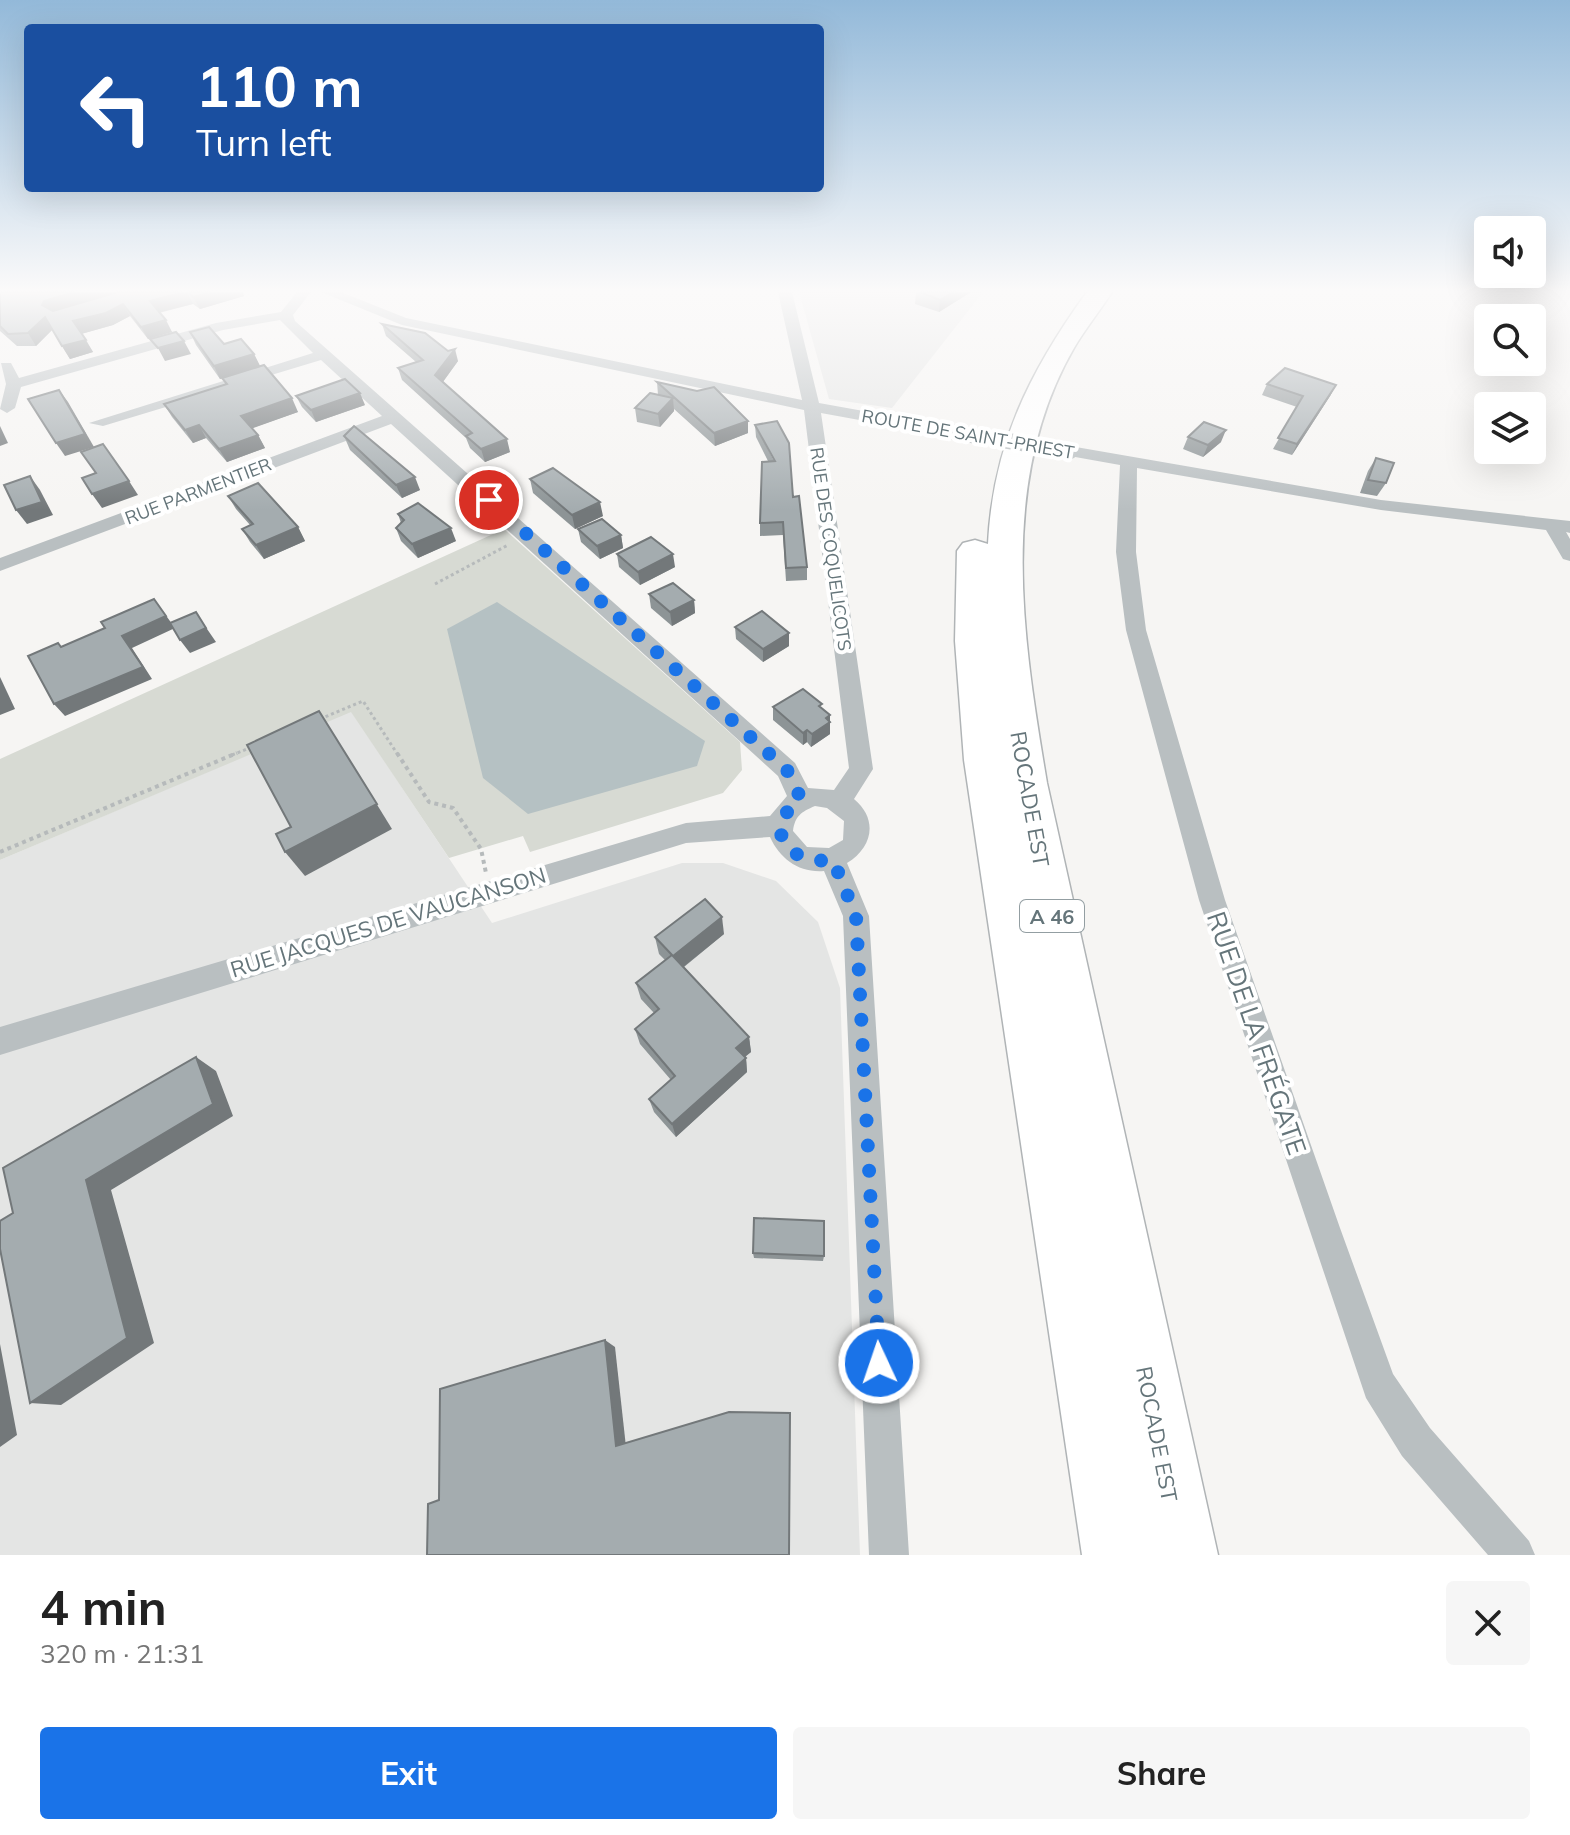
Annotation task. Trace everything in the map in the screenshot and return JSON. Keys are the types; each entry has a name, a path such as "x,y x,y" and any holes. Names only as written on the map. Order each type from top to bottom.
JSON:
{"highway":[{"name":"ROCADE EST","path":"1027,365 1002,414 985,474 972,593 975,679 989,790 1119,1555"},
{"name":"ROCADE EST","path":"1050,365 1026,421 1011,478 1003,531 1002,596 1008,678 1025,783 1181,1555"}],"street":[{"path":"14,384 83,365"},
{"path":"97,423 290,365"},
{"path":"333,365 396,417 787,770 801,799"},
{"name":"ROUTE DE SAINT-PRIEST","path":"610,365 812,407 1381,505 1561,526"},
{"name":"RUE DES COQUELICOTS","path":"802,365 812,407 861,769 840,801"},
{"path":"6,366 14,384 7,408"},
{"name":"RUE PARMENTIER","path":"0,565 396,417"},
{"name":"RUE DE LA FRÉGATE","path":"1129,462 1126,552 1136,630 1212,900 1323,1228 1379,1385 1416,1442 1515,1555"},
{"path":"1561,526 1570,555"},
{"path":"828,797 840,801 856,817 858,837 844,855 820,862 795,854 786,846 779,826 786,810 801,799 828,797"},
{"name":"RUE JACQUES DE VAUCANSON","path":"0,1041 686,833 779,826"},
{"path":"833,860 856,916 889,1555"}],"path":[{"path":"435,584 528,535"},
{"path":"319,719 363,701 429,802 453,808 481,849 490,890"},
{"path":"0,852 261,743"}],"shaded area":[{"path":"819,365 926,365 892,408 829,399"},
{"path":"504,529 740,742 742,770 723,793 530,852 523,836 449,858 351,712 0,860 0,759"},
{"path":"497,602 705,741 697,766 528,814 483,778 447,629"},
{"path":"351,711 492,923 682,863 723,863 776,881 818,922 840,988 860,1555 0,1555 0,860"}],"building":[{"path":"264,365 292,398 241,416 258,435 219,449 199,425 185,430 164,404 227,384 222,378"},
{"path":"409,365 443,365 435,375 507,439 481,449 466,436 472,433 398,368"},
{"path":"1285,368 1336,385 1297,444 1278,438 1303,396 1267,384"},
{"path":"345,379 360,393 311,410 296,396"},
{"path":"657,382 697,391 714,387 748,421 714,433"},
{"path":"59,390 85,434 56,443 28,399"},
{"path":"650,393 673,398 658,414 635,408"},
{"path":"777,421 789,443 793,497 799,496 807,567 786,568 783,522 760,523 762,462 775,461 755,425"},
{"path":"1204,422 1226,430 1208,445 1188,437"},
{"path":"354,426 415,477 396,485 344,436"},
{"path":"103,444 129,481 92,494 82,478 96,473 81,452"},
{"path":"1376,458 1394,463 1386,483 1368,480"},
{"path":"553,468 600,502 572,515 530,479"},
{"path":"30,476 42,502 16,510 4,485"},
{"path":"258,483 298,527 256,545 242,529 253,524 228,496"},
{"path":"418,503 451,528 412,544 396,528 404,520 398,514"},
{"path":"602,519 621,535 597,546 578,529"},
{"path":"651,537 673,554 638,572 617,554"},
{"path":"673,583 694,600 670,612 649,594"},
{"path":"154,599 166,616 122,636 143,667 54,704 28,656 58,643 61,647 105,628 101,622"},
{"path":"762,611 789,633 763,649 735,627"},
{"path":"196,612 206,628 180,640 170,623"},
{"path":"803,689 830,715 826,718 830,722 812,734 807,730 803,733 773,707"},
{"path":"319,711 377,804 285,852 276,834 291,827 247,745"},
{"path":"705,899 722,917 673,956 749,1037 736,1048 746,1058 672,1124 649,1099 675,1076 635,1029 659,1009 636,983 672,955 655,937"},
{"path":"196,1057 213,1104 86,1180 127,1338 30,1403 0,1249 0,1221 13,1213 3,1168"},
{"path":"754,1218 824,1221 824,1256 753,1253"},
{"path":"605,1340 616,1446 729,1412 790,1413 789,1555 427,1555 428,1504 439,1500 440,1389"}],"route":[{"path":"489,500 787,770 801,799 786,810 779,826 786,846 806,860 833,860 856,916 879,1363"}]}
